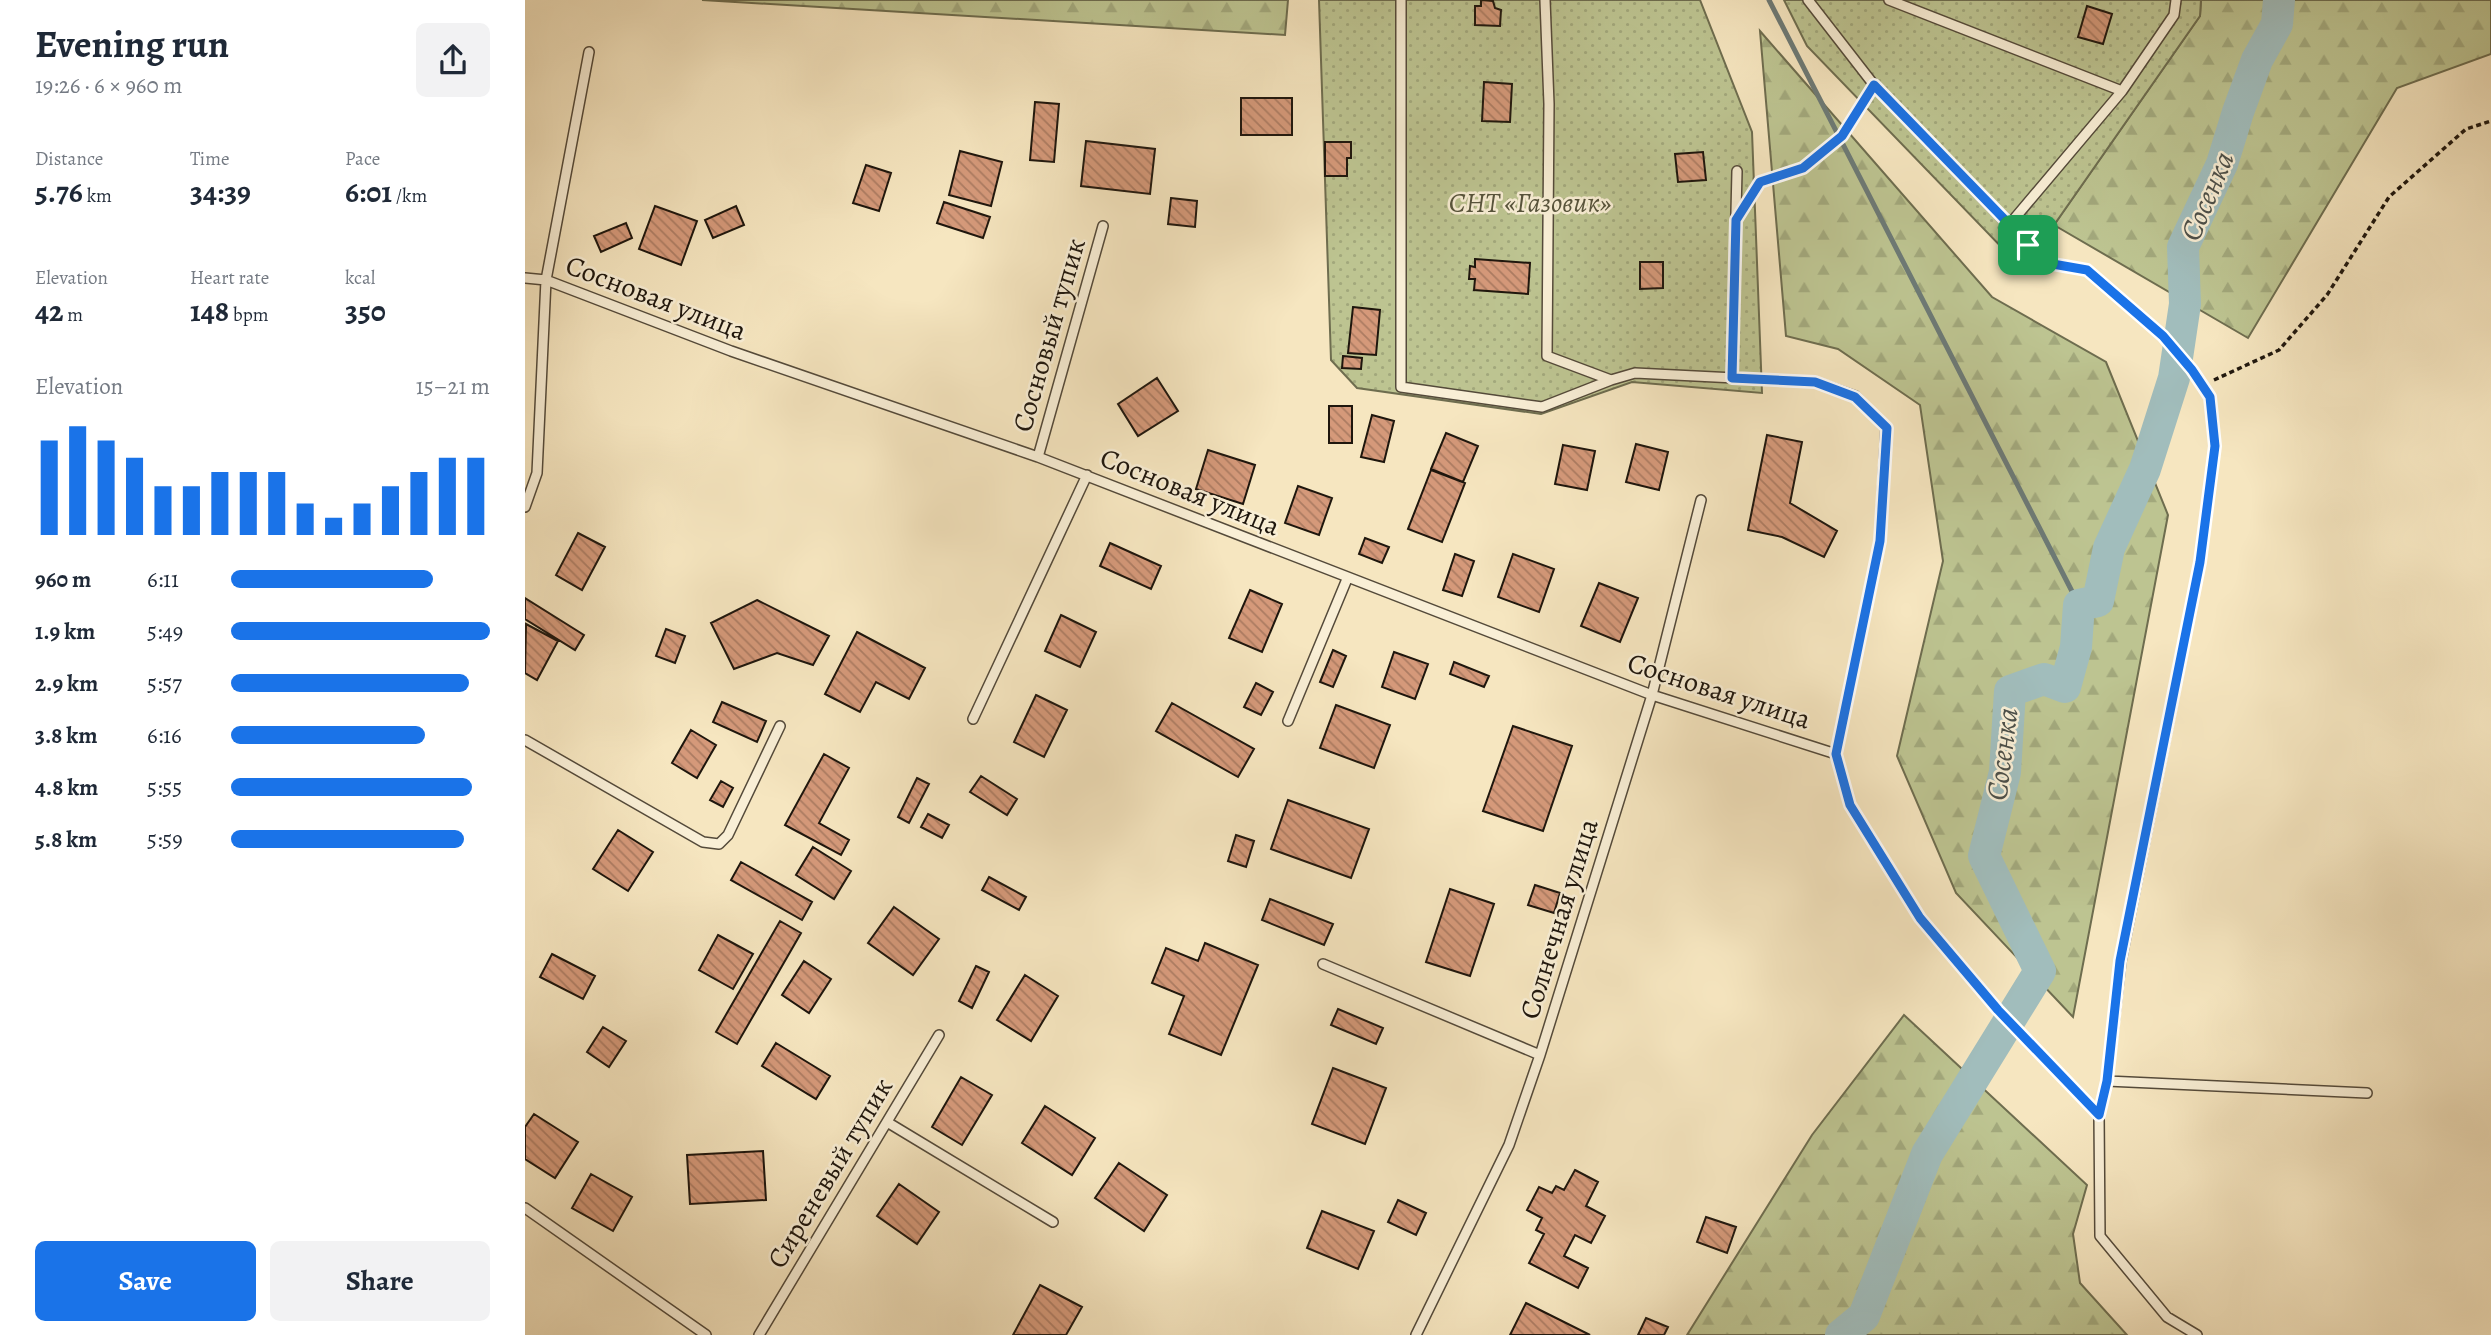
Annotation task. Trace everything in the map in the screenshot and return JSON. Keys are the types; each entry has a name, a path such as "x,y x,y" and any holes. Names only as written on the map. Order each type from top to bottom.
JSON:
{"lane":[{"path":"1401,0 1401,387 1542,407 1635,373 1815,382 1855,397 1887,428 1880,541 1836,754 1850,805 1920,918 1998,1010 2099,1115"},
{"path":"1545,0 1549,104 1547,356 1611,380"},
{"path":"1808,0 1874,85 2047,263 2087,270 2163,336 2192,370 2210,397 2215,446 2200,562 2120,961 2107,1081 2099,1115 2100,1236 2167,1317 2197,1335"},
{"path":"1889,0 2123,91"},
{"path":"2009,225 2123,91 2175,15 2176,0"},
{"path":"525,507 537,473 546,280 589,52"},
{"path":"1732,378 1737,171"},
{"name":"Сосновый тупик","path":"1038,457 1103,226"},
{"name":"Сосновая улица","path":"525,278 546,280 731,351 1087,475 1347,579 1652,695 1836,754"},
{"path":"973,719 1087,475"},
{"name":"Солнечная улица","path":"1416,1335 1509,1146 1652,695 1701,500"},
{"path":"1288,721 1347,579"},
{"path":"525,740 703,842 719,844 728,835 780,726"},
{"path":"1323,964 1540,1055"},
{"name":"Сиреневый тупик","path":"759,1335 939,1035"},
{"path":"2107,1081 2367,1093"},
{"path":"887,1122 1053,1222"},
{"path":"525,1208 706,1335"}],"path":[{"path":"1736,220 1760,182 1803,168 1836,142 1874,85"},
{"path":"2202,385 2279,350 2327,295 2389,197 2466,129 2491,121"}],"green space":[{"path":"702,0 1288,0 1285,35"},
{"name":"СНТ «Газовик»","path":"1319,0 1700,0 1752,132 1762,393 1632,382 1541,414 1357,388 1331,360"},
{"path":"1784,0 2201,0 2200,16 2054,225 2011,257 1807,46"},
{"path":"2201,0 2491,0 2491,54 2397,88 2248,338 2054,225 2200,16"},
{"path":"1760,31 1992,297 2106,362 2168,515 2073,1017 1956,893 1897,756 1943,561 1920,405 1838,349 1786,336"},
{"path":"1904,1015 2087,1185 2073,1234 2080,1283 2127,1335 1687,1335 1812,1135"}],"building":[{"path":"1481,0 1493,1 1495,8 1501,10 1500,26 1475,25 1475,6 1481,6"},
{"path":"2087,6 2112,14 2103,44 2078,37"},
{"path":"1484,82 1512,84 1510,122 1482,121"},
{"path":"1241,98 1292,98 1292,135 1241,135"},
{"path":"1035,102 1059,104 1054,162 1030,160"},
{"path":"1086,141 1155,149 1150,194 1081,186"},
{"path":"1325,142 1351,142 1351,158 1347,158 1347,176 1325,176"},
{"path":"960,151 1002,162 991,206 949,195"},
{"path":"1703,152 1706,180 1678,182 1675,154"},
{"path":"866,165 891,173 879,211 853,203"},
{"path":"1171,198 1197,201 1195,227 1168,224"},
{"path":"944,202 990,217 983,238 937,223"},
{"path":"655,206 697,221 681,265 639,249"},
{"path":"736,206 744,225 713,238 705,220"},
{"path":"626,223 632,238 601,252 594,236"},
{"path":"1475,259 1530,263 1528,294 1474,290 1475,279 1469,279 1470,266 1475,267"},
{"path":"1640,262 1663,262 1663,288 1640,289"},
{"path":"1353,307 1380,310 1376,355 1348,353"},
{"path":"1343,356 1362,358 1361,369 1342,368"},
{"path":"1157,378 1178,411 1138,436 1118,404"},
{"path":"1329,406 1352,406 1352,443 1329,443"},
{"path":"1372,415 1394,421 1384,462 1361,457"},
{"path":"1446,433 1478,446 1463,482 1431,469"},
{"path":"1767,435 1802,442 1790,503 1837,531 1824,557 1782,537 1748,530"},
{"path":"1636,444 1668,452 1659,490 1626,482"},
{"path":"1563,445 1595,451 1587,490 1555,484"},
{"path":"1208,450 1255,465 1243,504 1196,489"},
{"path":"1431,470 1465,483 1442,542 1408,529"},
{"path":"1298,486 1332,498 1319,535 1285,523"},
{"path":"578,533 605,547 582,590 556,575"},
{"path":"1365,538 1389,547 1382,563 1359,554"},
{"path":"1110,543 1161,566 1151,589 1100,566"},
{"path":"1455,554 1474,561 1462,596 1443,590"},
{"path":"1513,554 1554,569 1539,612 1498,597"},
{"path":"1599,583 1638,598 1620,642 1581,626"},
{"path":"1250,590 1282,604 1262,652 1229,638"},
{"path":"525,598 584,635 575,650 525,619"},
{"path":"757,600 829,636 813,665 777,653 734,669 711,623"},
{"path":"1061,615 1096,632 1080,667 1045,651"},
{"path":"526,624 558,641 537,680 525,673"},
{"path":"666,629 685,636 675,663 656,656"},
{"path":"857,632 925,668 909,699 876,682 860,712 825,694"},
{"path":"1333,650 1346,656 1333,687 1320,682"},
{"path":"1394,652 1428,664 1415,699 1382,687"},
{"path":"1454,662 1489,676 1484,687 1450,674"},
{"path":"1256,683 1273,692 1261,715 1244,707"},
{"path":"1036,695 1067,710 1044,757 1014,742"},
{"path":"722,702 766,721 757,742 713,722"},
{"path":"1172,703 1254,749 1238,777 1156,731"},
{"path":"1336,705 1390,725 1374,768 1320,748"},
{"path":"1513,726 1572,746 1543,831 1483,811"},
{"path":"691,730 716,745 697,778 672,763"},
{"path":"824,754 849,768 819,823 849,840 841,855 785,825"},
{"path":"981,776 1017,799 1007,815 970,792"},
{"path":"917,778 929,784 909,823 898,817"},
{"path":"721,781 733,788 723,807 710,800"},
{"path":"1288,800 1369,829 1351,878 1271,849"},
{"path":"928,814 949,825 942,838 921,827"},
{"path":"618,830 653,852 628,891 593,869"},
{"path":"1236,835 1254,841 1246,867 1228,861"},
{"path":"813,847 851,871 834,899 796,875"},
{"path":"741,862 812,902 802,920 731,880"},
{"path":"989,877 1026,897 1019,910 982,890"},
{"path":"1535,885 1560,893 1554,913 1528,905"},
{"path":"1450,889 1494,904 1470,976 1426,962"},
{"path":"1270,899 1333,924 1324,945 1262,920"},
{"path":"894,907 939,939 913,975 868,943"},
{"path":"780,921 801,933 737,1044 716,1032"},
{"path":"718,935 753,954 733,989 699,970"},
{"path":"1205,943 1258,965 1221,1055 1169,1034 1184,996 1152,983 1166,948 1198,961"},
{"path":"552,954 595,976 583,999 540,977"},
{"path":"804,961 831,979 809,1013 782,995"},
{"path":"976,966 989,972 972,1008 959,1001"},
{"path":"1025,975 1058,996 1031,1041 997,1020"},
{"path":"1338,1009 1383,1028 1376,1044 1331,1025"},
{"path":"603,1027 626,1041 609,1067 587,1052"},
{"path":"776,1043 830,1076 816,1099 762,1066"},
{"path":"1333,1068 1386,1088 1365,1144 1312,1124"},
{"path":"961,1077 992,1095 962,1145 932,1127"},
{"path":"1045,1106 1095,1138 1072,1175 1022,1143"},
{"path":"534,1114 578,1142 555,1178 525,1159 525,1127"},
{"path":"763,1151 766,1200 690,1204 687,1155"},
{"path":"1119,1163 1167,1195 1144,1231 1095,1198"},
{"path":"1575,1170 1598,1182 1586,1206 1605,1216 1591,1243 1575,1235 1564,1256 1588,1268 1578,1288 1529,1263 1544,1234 1536,1230 1542,1218 1527,1210 1539,1187 1552,1193 1556,1186 1564,1190"},
{"path":"591,1174 632,1197 613,1231 572,1208"},
{"path":"899,1184 939,1212 917,1244 877,1216"},
{"path":"1398,1200 1426,1213 1416,1235 1388,1222"},
{"path":"1322,1211 1374,1231 1358,1269 1307,1248"},
{"path":"1706,1217 1736,1227 1727,1253 1697,1242"},
{"path":"1040,1285 1082,1307 1066,1335 1013,1335"},
{"path":"1526,1303 1590,1335 1510,1335"},
{"path":"1646,1318 1668,1327 1664,1335 1638,1335"}],"waterway":[{"path":"1769,0 2079,605"},
{"name":"Сосенка","path":"1841,1335 1864,1316 1927,1154 2040,971 1984,856 2005,772 2010,691 2044,679 2065,687 2076,647 2079,605 2098,601 2109,548 2145,469 2174,378 2185,304 2183,247 2222,164 2257,60 2277,24 2279,0"}],"route":[{"path":"1874,85 2028,245 2047,263 2087,270 2163,336 2192,370 2210,397 2215,446 2200,562 2120,961 2107,1081 2099,1115 1998,1010 1920,918 1850,805 1836,754 1880,541 1887,428 1855,397 1815,382 1732,378 1736,220 1760,182 1803,168 1842,136 1874,85"}]}
